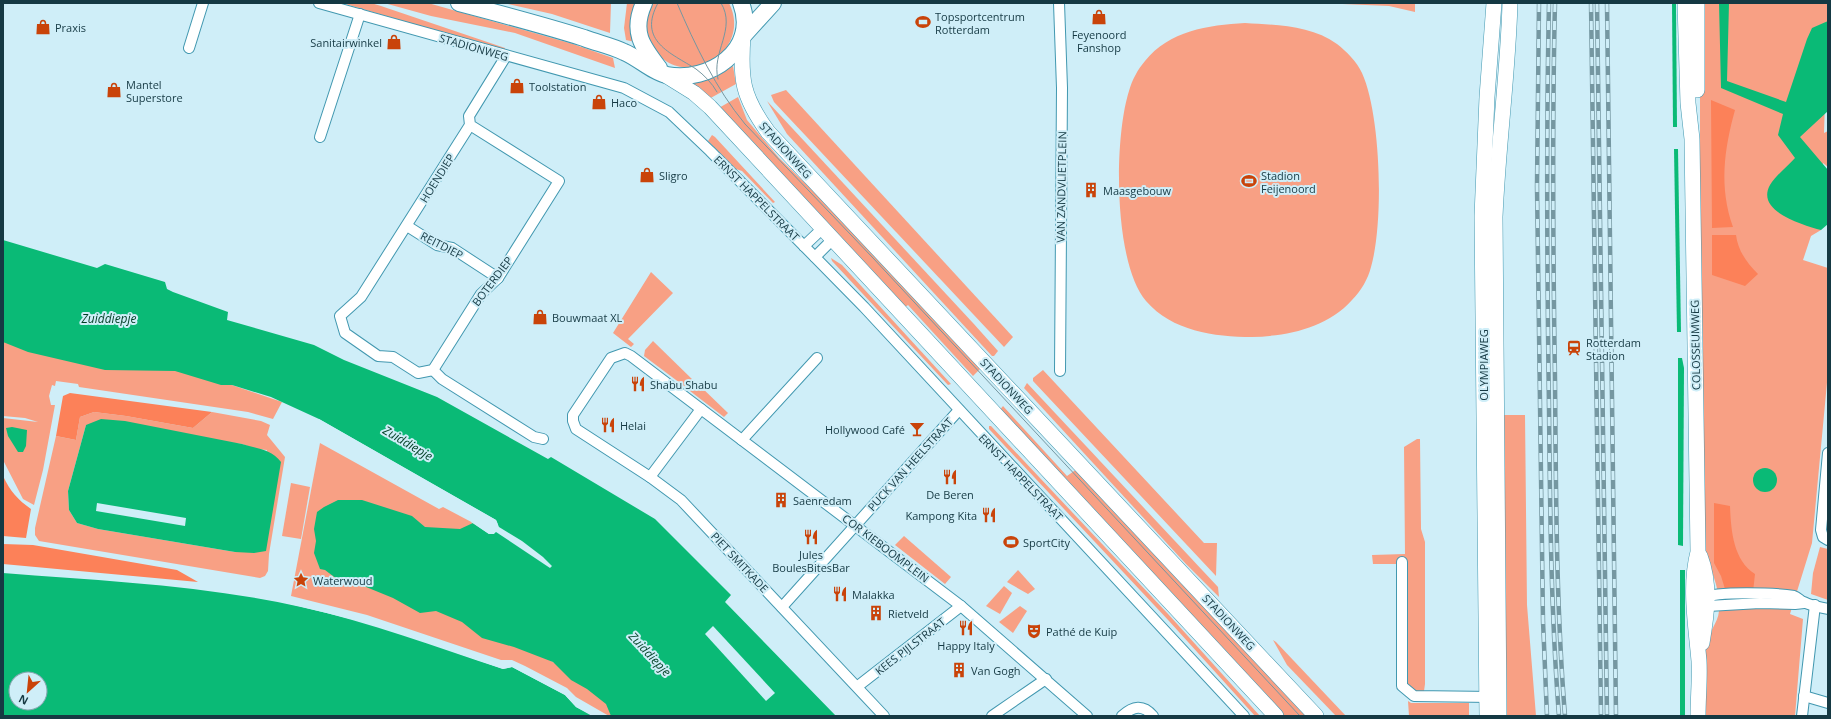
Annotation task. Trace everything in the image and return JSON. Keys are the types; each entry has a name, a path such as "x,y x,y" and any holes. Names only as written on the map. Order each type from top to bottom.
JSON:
{"main road":[{"path":"459,3 544,25 624,52 665,75 706,103 1276,716"},
{"path":"644,3 638,22 643,47 665,75 683,76 702,74 716,68 728,59 744,36 773,3"},
{"name":"STADIONWEG","path":"741,3 745,19 741,64 744,87 752,108 768,132 1316,716"},
{"name":"OLYMPIAWEG","path":"1494,3 1487,97 1493,697 1499,716"},
{"name":"OLYMPIAWEG","path":"1489,216 1496,175 1509,35 1510,3"},
{"name":"COLOSSEUMWEG","path":"1685,3 1688,103 1692,139 1698,552 1695,564 1703,601 1696,642 1699,661 1698,716"},
{"name":"COLOSSEUMWEG","path":"1692,139 1696,104 1697,3"},
{"path":"1492,34 1509,35"},
{"name":"OLYMPIAWEG","path":"1487,716 1493,697"}],"street":[{"path":"189,48 203,3"},
{"name":"STADIONWEG","path":"319,3 624,88 647,99 668,112 710,151"},
{"name":"VAN ZANDVLIETPLEIN","path":"1059,3 1062,88 1060,371"},
{"path":"320,137 360,14"},
{"name":"HOENDIEP","path":"433,370 418,373 393,357 378,356 345,333 340,316 362,297 470,125 469,116 506,56"},
{"name":"BOTERDIEP","path":"433,370 481,294 498,278 559,181 470,125"},
{"name":"ERNST HAPPELSTRAAT","path":"710,151 864,307 1244,716"},
{"name":"REITDIEP","path":"407,226 437,245 452,248 498,278"},
{"path":"814,257 828,233"},
{"name":"ERNST HAPPELSTRAAT","path":"804,246 828,233"},
{"name":"COR KIEBOOMPLEIN","path":"576,430 573,415 608,362 616,355 626,353 856,525 961,606 1087,716"},
{"path":"742,440 817,358"},
{"path":"433,370 442,379 534,437 543,439"},
{"path":"650,477 701,409"},
{"name":"PUCK VAN HEELSTRAAT","path":"782,607 959,410"},
{"name":"PIET SMITKADE","path":"576,430 650,477 681,500 792,619 858,686 884,716"},
{"path":"1826,538 1821,530 1828,453"},
{"path":"1402,562 1402,686 1414,696 1493,697"},
{"path":"1703,601 1795,604 1804,602 1828,609"},
{"path":"1802,716 1815,605"},
{"name":"KEES PIJLSTRAAT","path":"858,686 961,606"},
{"path":"992,716 1046,679"},
{"path":"1804,696 1828,703"},
{"path":"1122,716 1134,707 1140,707 1148,710 1153,716"}],"shaded area":[{"path":"342,3 371,3 505,48 505,51"},
{"path":"384,3 428,3 573,44 613,58 615,68 515,33 431,16"},
{"path":"504,3 611,3 610,33 552,14"},
{"path":"627,3 637,3 635,42 626,40 624,28"},
{"path":"649,3 729,3 734,22 731,39 722,52 709,62 693,67 677,66 662,58 650,42 645,23"},
{"path":"1319,3 1415,3 1415,12 1389,6"},
{"path":"1700,3 1828,3 1824,133 1828,131 1828,167 1823,163 1821,230 1811,236 1803,260 1828,268 1828,372 1812,543 1790,614 1803,619 1795,716 1702,716 1703,672 1706,645 1718,615 1719,603 1717,587 1704,549 1700,243"},
{"name":"Stadion Feijenoord","path":"1245,23 1292,27 1316,33 1337,44 1351,57 1362,73 1373,115 1377,141 1379,197 1378,224 1370,271 1364,285 1342,310 1319,324 1306,329 1279,335 1238,337 1209,334 1181,326 1156,311 1146,301 1135,283 1127,258 1122,230 1119,168 1124,112 1130,87 1145,61 1155,51 1177,36 1203,28"},
{"path":"733,66 736,84 707,100 683,81 716,77"},
{"path":"786,90 1013,337 1004,347 774,102 771,95"},
{"path":"738,97 747,120 779,158 832,209 981,368 973,376 908,305 904,308 717,109"},
{"path":"1711,100 1735,110 1728,140 1725,168 1726,197 1733,227 1712,228"},
{"path":"767,101 998,351 994,356 992,356 787,134"},
{"path":"712,135 775,202 773,203 742,171 736,169 708,141"},
{"path":"1712,235 1736,235 1737,241 1744,256 1750,266 1758,274 1745,286 1712,275"},
{"path":"831,258 842,265 951,384 948,385 832,261"},
{"path":"651,272 673,293 628,339 634,344 631,347 613,333"},
{"path":"3,326 138,353 282,402 273,419 248,412 79,387 78,384 56,381 55,386 52,385 49,396 51,405 55,405 43,470 34,505 23,499 3,460 3,418 38,422 25,418 3,416"},
{"path":"653,341 695,382 688,389 644,356 645,350"},
{"path":"1043,370 1204,543 1217,543 1216,576 1033,381 1033,378"},
{"path":"1027,383 1218,587 1219,597 1186,564 1024,388"},
{"path":"698,384 728,413 724,417 690,391"},
{"path":"70,393 212,412 193,428 94,412 80,417 76,440 56,436 63,396"},
{"path":"1003,406 1067,476 1077,469 1307,716 1284,716 999,411"},
{"path":"94,412 193,428 212,412 261,421 270,425 267,435 285,457 269,554 268,571 265,576 260,578 39,541 35,535 35,528 56,436 76,440 80,417","holes":["86,425 242,444 256,449 267,450 235,552 98,529 77,523 69,510 68,491"]},
{"path":"1502,415 1525,415 1527,605 1536,716 1507,716"},
{"path":"989,426 991,426 1169,615 1260,716 1255,716 1169,621 989,429"},
{"path":"1417,439 1420,439 1421,529 1425,542 1425,684 1424,691 1419,694 1405,683 1406,564 1373,564 1372,555 1405,554 1404,447"},
{"path":"320,443 439,509 443,507 477,525 408,577 645,716 609,716 576,697 567,688 512,660 501,660 367,615 291,596"},
{"path":"3,476 15,495 31,509 26,538 3,536"},
{"path":"291,483 310,487 301,539 282,536"},
{"path":"1714,503 1730,506 1731,525 1738,553 1742,561 1755,574 1753,592 1725,589 1721,576 1714,563"},
{"path":"904,536 951,577 945,584 895,545"},
{"path":"3,544 33,545 177,570 198,582 3,564"},
{"path":"1820,547 1828,549 1828,600 1811,594 1813,573"},
{"path":"1018,570 1035,589 1028,594 1007,582"},
{"path":"1004,586 1012,593 1000,614 986,606"},
{"path":"1020,606 1027,611 1013,633 999,622"},
{"path":"1273,640 1346,716 1336,716 1287,665"},
{"path":"1408,701 1411,703 1469,703 1469,716 1409,716"}],"water":[{"path":"1672,3 1676,3 1677,127 1673,127"},
{"path":"1719,3 1729,3 1727,81 1786,102 1812,28 1828,21 1828,111 1800,137 1828,170 1828,224 1821,230 1793,221 1775,210 1769,203 1767,194 1772,181 1795,158 1778,135 1783,114 1721,88"},
{"path":"1674,149 1678,149 1681,332 1677,332"},
{"name":"Zuiddiepje","path":"3,240 97,268 105,264 165,282 167,289 173,292 228,312 227,320 314,345 344,360 437,397 548,459 551,457 655,519 731,595 725,602 836,716 611,716 606,704 587,689 571,680 553,662 514,647 482,638 462,622 436,611 420,613 393,598 349,580 337,579 325,570 320,569 314,553 316,541 314,529 317,512 338,500 362,500 412,516 425,527 460,529 473,523 489,534 494,534 498,529 498,524 496,520 319,419 271,397 232,385 221,385 175,371 105,370 28,352 3,342"},
{"path":"1678,358 1682,358 1684,368 1683,546 1678,545"},
{"path":"101,419 125,421 242,444 273,454 281,462 266,551 254,553 235,552 98,529 77,523 69,510 68,491 86,425"},
{"path":"12,427 27,430 26,446 23,452 18,452 8,436 6,428"},
{"path":"1765,468 1774,471 1777,480 1774,489 1765,492 1756,489 1753,480 1756,471"},
{"path":"1680,570 1685,570 1685,716 1680,716"},
{"path":"3,573 115,581 190,589 264,600 327,613 403,635 503,669 512,667 565,695 576,707 592,716 3,716"}],"pier":[{"path":"319,419 496,520 499,527 522,541 552,566 550,568 496,532 489,534 471,522 474,521 489,532 494,532 497,526 495,521 344,438 319,422"},
{"path":"97,503 186,518 185,526 96,511"},
{"path":"290,602 404,632 503,667 512,665 566,694 577,706 594,716 576,707 565,695 512,667 503,669 403,634 355,620 290,604"},
{"path":"713,626 775,693 766,701 705,634"}],"tram line":[{"path":"658,3 653,16 652,27 654,36 667,51 702,74 717,92"},
{"path":"677,3 691,35 715,81 745,124 873,258 1300,716"},
{"path":"718,79 718,59 726,22 725,13 721,3"}],"railway":[{"path":"1539,3 1537,186 1543,621 1547,716"},
{"path":"1549,3 1547,206 1551,562 1559,716"},
{"path":"1555,3 1553,191 1556,506 1558,590 1565,716"},
{"path":"1591,3 1601,716"},
{"path":"1597,3 1607,716"},
{"path":"1607,3 1616,716"}],"place":[{"name":"Feyenoord Fanshop","path":"1099,17"},
{"name":"Topsportcentrum Rotterdam","path":"923,22"},
{"name":"Praxis","path":"43,27"},
{"name":"Sanitairwinkel","path":"394,42"},
{"name":"Toolstation","path":"517,86"},
{"name":"Mantel Superstore","path":"114,90"},
{"name":"Haco","path":"599,102"},
{"name":"Sligro","path":"647,175"},
{"name":"Stadion Feijenoord","path":"1249,181"},
{"name":"Maasgebouw","path":"1091,190"},
{"name":"Bouwmaat XL","path":"540,317"},
{"name":"Rotterdam Stadion","path":"1574,348"},
{"name":"Shabu Shabu","path":"638,384"},
{"name":"Helai","path":"608,425"},
{"name":"Hollywood Café","path":"917,429"},
{"name":"De Beren","path":"950,477"},
{"name":"Saenredam","path":"781,500"},
{"name":"Kampong Kita","path":"989,515"},
{"name":"Jules BoulesBitesBar","path":"811,537"},
{"name":"SportCity","path":"1011,542"},
{"name":"Waterwoud","path":"301,580"},
{"name":"Malakka","path":"840,594"},
{"name":"Rietveld","path":"876,613"},
{"name":"Happy Italy","path":"966,628"},
{"name":"Pathé de Kuip","path":"1034,631"},
{"name":"Van Gogh","path":"959,670"}]}
